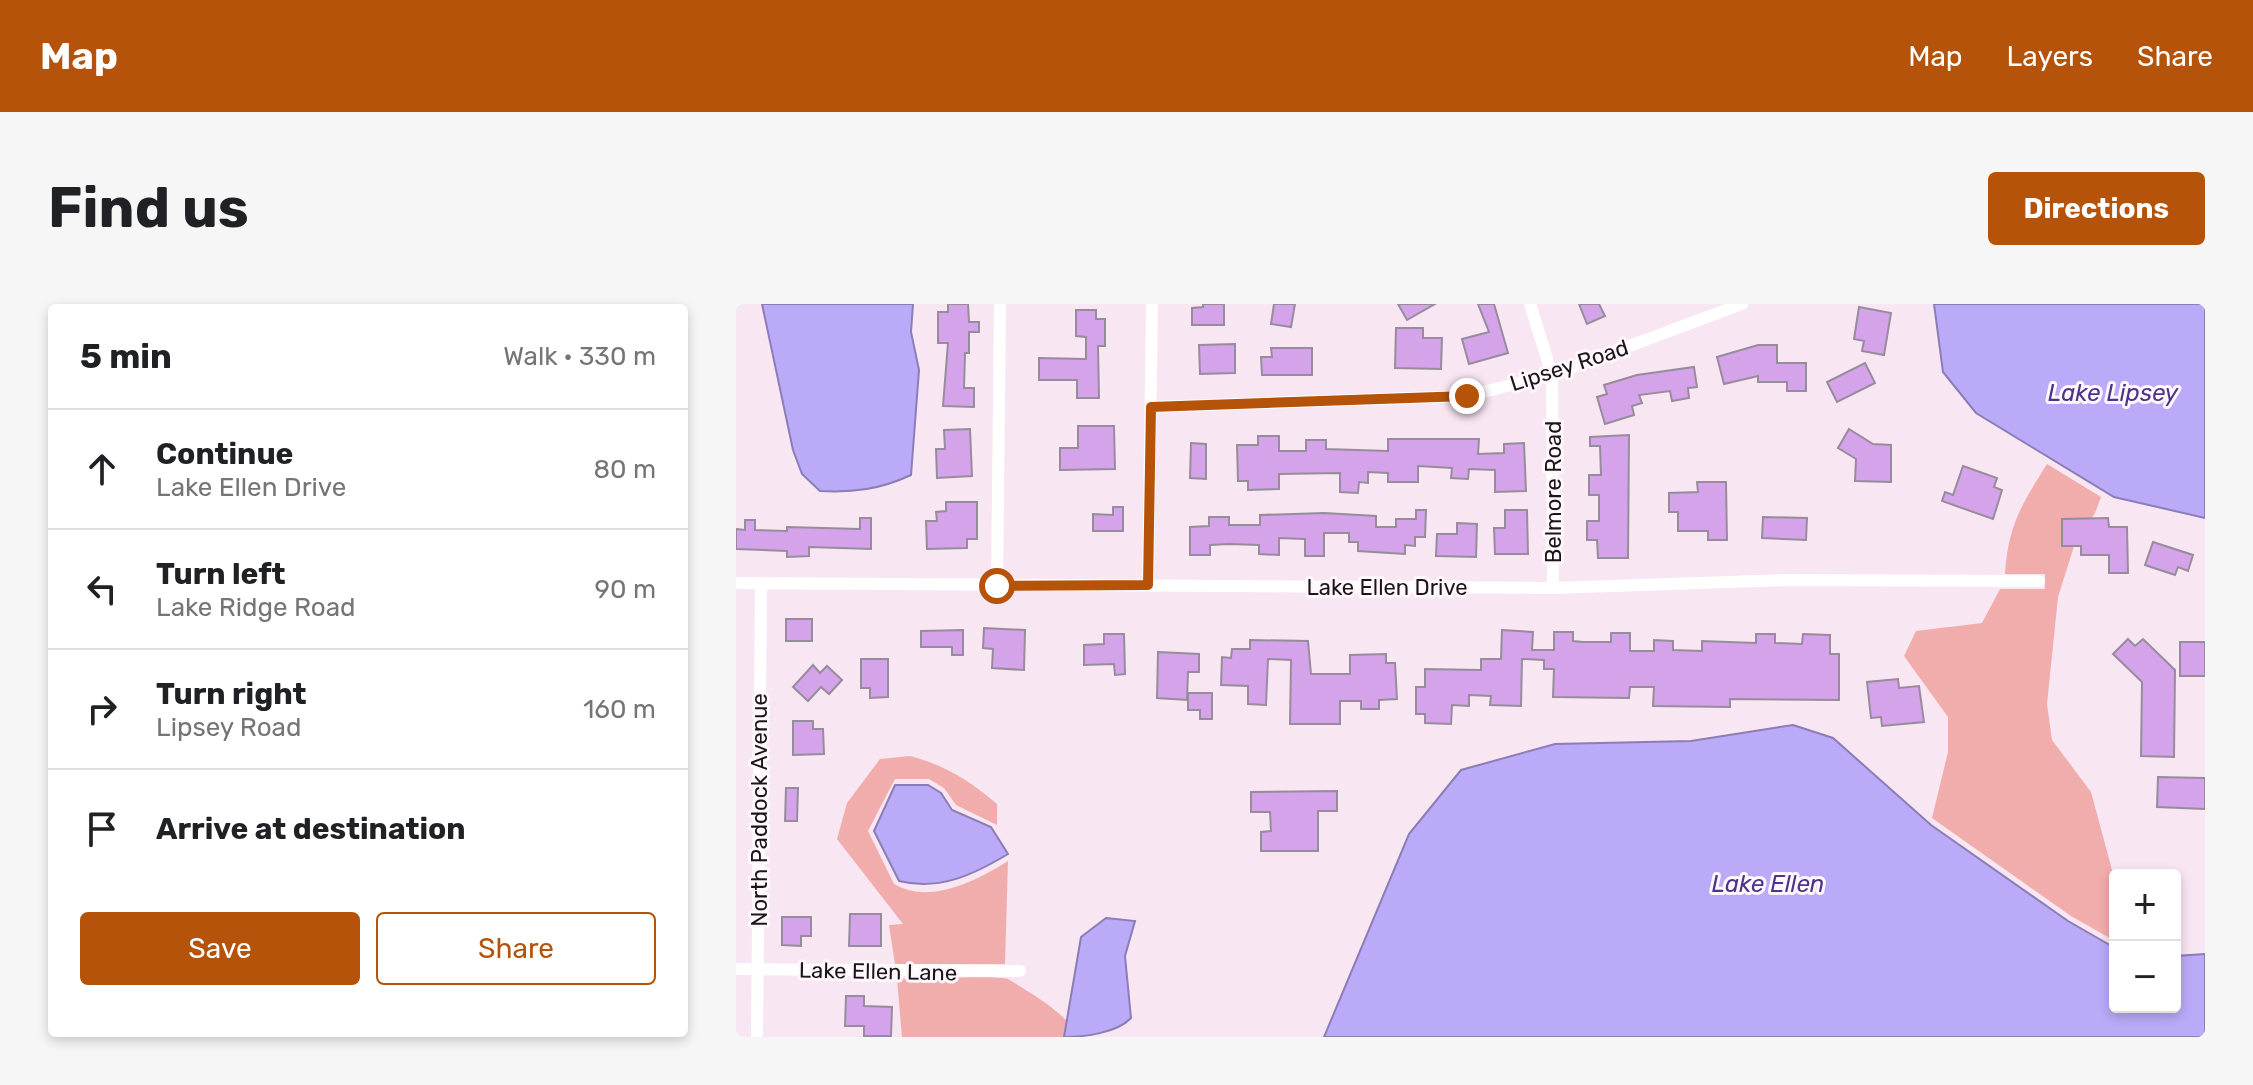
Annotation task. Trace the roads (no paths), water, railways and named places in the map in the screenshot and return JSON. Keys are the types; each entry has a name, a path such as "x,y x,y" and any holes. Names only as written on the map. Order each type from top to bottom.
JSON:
{"street":[{"path":"997,586 1000,304"},
{"path":"1148,585 1152,304"},
{"name":"Belmore Road","path":"1530,304 1552,375 1553,588"},
{"name":"Lipsey Road","path":"1151,407 1467,396 1552,375 1742,304"},
{"name":"Lake Ellen Drive","path":"736,583 1553,588 1787,580 2039,581"},
{"name":"North Paddock Avenue","path":"757,1037 761,584"},
{"name":"Lake Ellen Lane","path":"736,969 1020,971"}],"water":[{"path":"762,304 913,304 911,332 919,370 911,475 878,487 855,491 820,491 802,474 793,450"},
{"name":"Lake Lipsey","path":"1934,304 2205,304 2205,518 2114,497 1976,413 1943,372"},
{"name":"Lake Ellen","path":"1793,725 1833,738 1931,825 2068,921 2109,945 2109,1013 2181,1013 2181,956 2205,954 2205,1037 1324,1037 1409,834 1461,770 1555,744 1691,741"},
{"path":"895,785 928,785 941,793 952,810 991,827 1008,854 955,879 928,884 899,881 874,831"},
{"path":"1106,918 1135,921 1125,956 1131,1018 1109,1031 1064,1037 1081,937"}]}
